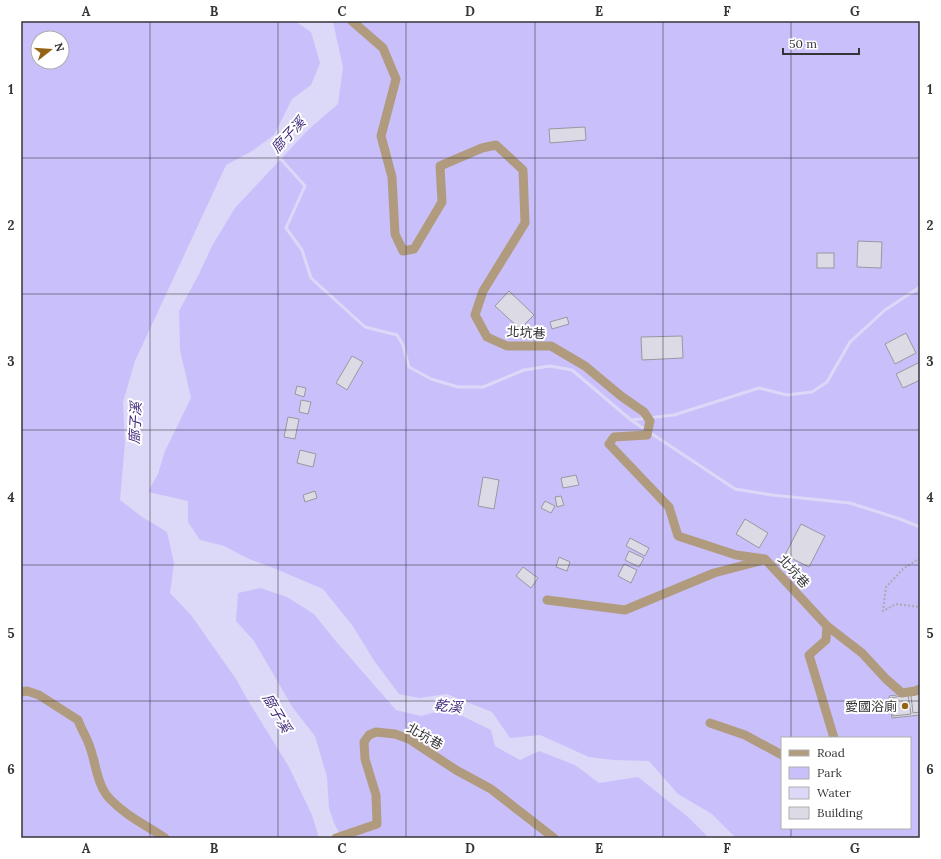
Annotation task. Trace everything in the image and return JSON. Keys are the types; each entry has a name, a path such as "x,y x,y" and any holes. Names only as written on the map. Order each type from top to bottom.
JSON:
{"street":[{"name":"北坑巷","path":"352,21 383,48 396,79 381,136 392,177 395,234 403,251 414,249 442,202 440,166 482,148 496,144 523,170 525,223 483,291 475,315 487,338 507,346 551,346 585,366 621,396 644,412 650,421 647,435 614,437 609,444 669,507 678,536 736,556 765,559 827,626 862,652 886,679 902,693 920,689"},
{"path":"547,600 626,610 714,573 765,559"},
{"path":"827,626 826,640 809,655 834,737"},
{"path":"21,692 27,691 39,695 78,720 81,730 88,741 102,789 109,798 139,823 165,838"},
{"path":"710,722 745,735 781,754"},
{"name":"北坑巷","path":"336,838 377,824 376,795 364,759 364,742 369,735 376,732 395,734 409,739 456,770 491,789 554,838"}],"path":[{"path":"920,558 903,569 886,587 883,611 896,604 920,607"}],"green space":[{"path":"21,21 920,21 920,838 21,838"}],"water":[{"path":"295,21 333,22 343,67 338,104 308,130 235,208 212,246 179,311 180,350 191,398 165,451 158,474 148,492 188,501 188,522 200,540 224,546 249,559 323,589 352,625 375,662 399,694 419,698 447,694 492,712 510,738 540,735 589,757 614,760 649,761 678,794 712,814 736,838 709,838 688,817 638,777 599,783 575,765 539,751 520,760 495,746 491,730 448,709 421,716 396,710 314,614 287,597 260,588 238,593 236,621 254,641 293,708 315,736 327,777 329,808 334,823 342,838 319,838 312,815 289,767 236,679 191,615 170,593 174,563 167,532 142,517 120,500 125,443 123,402 135,361 226,165 252,151 274,135 292,99 311,85 320,63 311,32"}],"building":[{"path":"585,127 586,140 550,143 549,129"},
{"path":"858,241 882,242 881,268 857,267"},
{"path":"817,253 834,253 834,268 817,268"},
{"path":"509,291 534,315 520,329 495,306"},
{"path":"567,317 569,324 552,329 550,322"},
{"path":"906,333 916,353 895,364 885,344"},
{"path":"682,336 683,358 642,360 641,337"},
{"path":"352,356 363,362 347,390 336,383"},
{"path":"920,362 920,380 903,388 896,374"},
{"path":"297,386 306,388 304,397 295,394"},
{"path":"301,400 311,402 308,414 299,412"},
{"path":"288,417 299,419 295,439 284,437"},
{"path":"300,450 316,454 313,467 297,463"},
{"path":"576,475 579,485 563,488 561,478"},
{"path":"483,477 499,480 494,509 478,506"},
{"path":"315,491 317,498 305,502 303,495"},
{"path":"561,496 564,505 557,507 555,497"},
{"path":"545,501 555,506 551,513 541,508"},
{"path":"745,519 768,533 759,548 736,534"},
{"path":"801,524 825,536 809,567 785,555"},
{"path":"630,538 649,548 645,556 626,546"},
{"path":"629,551 644,558 639,567 625,560"},
{"path":"559,557 570,562 567,571 556,567"},
{"path":"624,564 637,570 631,583 618,576"},
{"path":"523,567 538,578 531,588 516,576"},
{"name":"愛國浴廁","path":"920,692 920,715 892,718 889,696"},
{"name":"愛國浴廁","path":"920,694 920,712 913,713 911,696"},
{"name":"愛國浴廁","path":"908,695 911,714 893,716 890,698"}],"waterway":[{"name":"廍子溪","path":"279,157 305,186 286,228 302,250 311,278 365,327 397,335 403,345 409,367 431,379 458,387 483,387 524,370 550,366 572,370 631,420 735,489 772,495 850,503 920,527"},
{"path":"631,420 674,415 759,388 787,395 812,392 827,382 850,342 885,310 920,287"}],"place":[{"name":"愛國浴廁","path":"905,706"}],"water label":[{"name":"乾溪","path":"448,706"}]}
